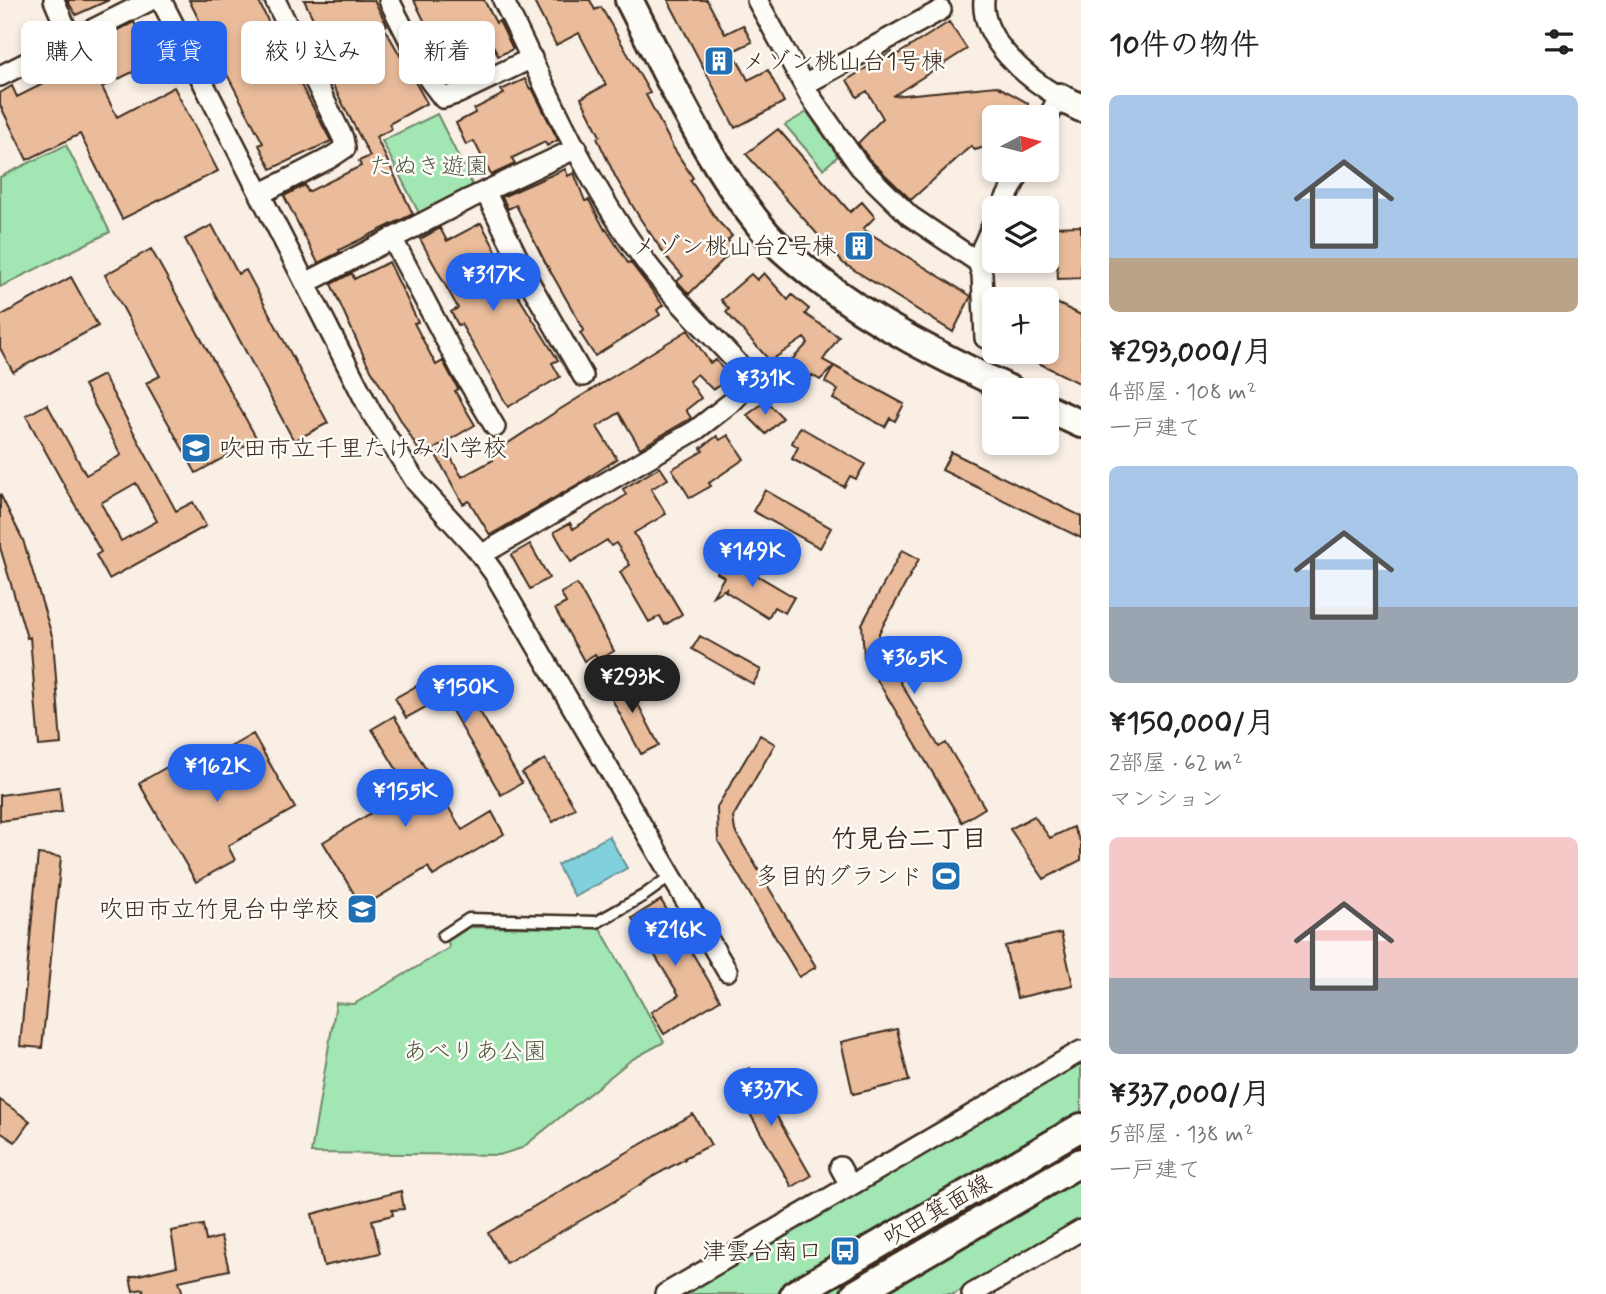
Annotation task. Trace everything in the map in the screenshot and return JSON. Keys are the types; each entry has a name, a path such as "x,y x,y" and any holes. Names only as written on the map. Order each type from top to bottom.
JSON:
{"street":[{"path":"54,0 63,21"},
{"path":"109,21 151,0"},
{"path":"161,0 352,377 421,488 481,555 727,971"},
{"path":"260,194 345,148 343,138 275,0"},
{"path":"389,0 430,81 443,97 459,93 532,58"},
{"path":"481,555 696,430 725,409 747,383 747,376 740,366 657,276 605,203 503,0"},
{"path":"629,0 708,152 732,190 768,235 839,296 884,326 987,378"},
{"path":"757,0 804,85 838,139 877,186 910,216 978,262"},
{"path":"984,0 985,20 993,36 1030,77 1070,103"},
{"path":"804,85 941,10"},
{"path":"0,76 21,65"},
{"path":"306,283 577,148"},
{"path":"486,193 537,295 583,376"},
{"path":"392,238 455,359 495,427"},
{"path":"982,248 978,262 983,287"},
{"path":"1059,414 1081,424"},
{"path":"665,1294 1081,1051"},
{"name":"吹田箕面線","path":"794,1294 1081,1127"},
{"name":"吹田箕面線","path":"855,1294 1081,1161"},
{"path":"840,1167 850,1185"},
{"path":"972,1294 1081,1230"}],"lane":[{"path":"443,936 469,919 597,922 643,896 671,876"}],"green space":[{"path":"807,112 838,156 823,169 785,125"},
{"name":"たぬき遊園","path":"437,114 475,190 421,217 382,141"},
{"path":"66,145 110,232 0,287 0,177"},
{"name":"あべりあ公園","path":"470,927 600,928 664,1042 631,1060 522,1148 499,1155 311,1153 336,1003 354,1004 449,948 448,941"},
{"path":"1081,1058 1081,1116 777,1294 680,1294"},
{"path":"1081,1139 1081,1151 837,1294 815,1294"},
{"path":"1081,1175 1081,1220 954,1294 876,1294"}],"water":[{"path":"609,836 627,868 575,897 557,865"}],"building":[{"path":"67,0 109,0 76,15"},
{"path":"189,0 258,0 268,21 241,21 241,84 301,84 331,141 271,169 259,145 263,143 227,75 227,21 200,21"},
{"path":"304,0 374,0 385,21 314,21"},
{"path":"414,0 484,0 495,21 424,21"},
{"path":"533,0 590,0 595,10 601,7 650,93 646,95 673,147 693,178 690,180 717,220 732,236 728,240 733,250 689,294 677,281 683,276 641,220 616,178 597,138 600,136 581,98 606,85 579,33 556,45"},
{"name":"メゾン桃山台1号棟","path":"668,0 707,0 725,34 743,25 752,42 733,51 748,80 768,70 784,102 735,128"},
{"path":"495,21 499,21 513,49 498,56 495,49"},
{"path":"949,22 967,49 893,96 997,86 1028,103 982,105 982,148 975,150 971,146 911,200 869,159 858,143 883,118 867,91 857,97 847,80 892,52 895,56"},
{"path":"131,24 131,73 117,80 117,31"},
{"path":"385,29 399,54 399,84 416,84 427,103 389,124 392,129 376,137 413,214 318,263 284,196 305,185 308,192 361,166 359,161 370,156 332,84 385,84"},
{"path":"525,79 558,140 547,146 545,142 512,158 515,164 491,175 474,141 466,145 456,123 475,113 474,109 504,94 501,90"},
{"path":"43,84 108,84 102,87 117,117 174,87 218,171 122,219 80,134 27,160 0,105 0,93 12,86 17,97"},
{"name":"メゾン桃山台2号棟","path":"778,129 850,212 862,202 875,217 863,229 971,296 953,332 843,263 746,154"},
{"path":"565,169 568,176 574,173 585,201 589,200 605,230 628,263 630,262 663,305 657,310 660,315 595,356 580,333 584,330 516,205 508,209 502,197"},
{"path":"481,223 507,271 504,273 558,360 552,363 560,377 508,407 461,324 458,325 451,312 458,308 420,239 440,228 447,241"},
{"path":"212,225 238,274 246,270 328,423 294,441 185,239"},
{"path":"1081,226 1081,278 1058,279 1059,227"},
{"path":"151,249 257,439 196,473 146,383 160,376 105,275"},
{"path":"389,262 418,322 414,323 436,365 443,361 458,389 455,391 475,425 422,456 366,361 331,284 352,273 354,279"},
{"path":"764,273 788,300 792,295 809,309 805,314 839,337 823,360 834,366 820,380 812,375 806,386 781,371 808,343 804,338 770,361 726,312 729,309 721,300 751,274 757,280"},
{"path":"71,277 98,326 13,372 0,348 0,316"},
{"path":"1059,304 1081,315 1081,384 1040,364 1059,364"},
{"path":"688,330 710,363 716,360 727,375 723,378 725,381 713,390 697,374 689,381 701,398 686,410 691,418 640,448 619,413 597,427 617,459 490,535 469,501 463,504 436,455 446,449 462,477 493,460 490,455 554,413"},
{"path":"834,366 904,404 895,421 890,418 885,427 833,399 838,390 825,382"},
{"path":"103,375 176,511 193,502 206,526 109,579 96,555 101,552 26,416 47,404 86,475 121,455 84,385","holes":["136,483 157,521 121,541 101,503"]},
{"path":"766,401 783,418 766,434 747,415"},
{"path":"800,427 865,464 856,479 850,476 844,487 792,459 798,447 792,443"},
{"path":"728,435 744,459 709,483 711,486 690,498 672,469 703,451 701,448 717,436 720,440"},
{"path":"951,452 1081,516 1081,538 942,470"},
{"path":"660,467 668,479 651,489 666,514 634,533 682,614 665,625 660,616 649,622 620,572 630,565 616,543 611,546 607,540 571,562 554,532 570,523 573,529 626,495 623,489"},
{"path":"765,490 831,528 820,548 753,511"},
{"path":"0,494 23,540 53,639 61,744 39,746 30,637 27,638 0,547"},
{"path":"530,544 549,578 530,589 511,555"},
{"path":"902,550 919,559 879,633 880,648 939,747 946,743 985,808 962,822 864,658 862,624"},
{"path":"726,557 794,597 785,613 774,607 768,618 725,591 727,588 713,596 724,577 717,573"},
{"path":"577,584 614,651 599,660 595,654 584,661 555,609 566,603 561,593"},
{"path":"700,636 761,670 753,684 692,649"},
{"path":"456,671 522,783 501,795 444,697 406,718 395,698 429,679 433,685"},
{"path":"624,677 659,745 641,754 605,686"},
{"path":"394,716 462,830 492,812 504,834 433,876 428,867 362,907 323,842 409,790 372,729"},
{"path":"253,734 295,808 228,846 235,860 196,882 139,783 179,760 186,772"},
{"path":"760,735 775,744 733,817 735,831 816,967 799,977 718,841 717,807"},
{"path":"545,759 575,808 553,822 522,773"},
{"path":"59,787 62,812 0,821 0,795"},
{"path":"1034,816 1050,838 1073,827 1081,843 1081,860 1044,879 1010,829"},
{"path":"38,854 61,857 42,1048 20,1046"},
{"path":"661,900 720,1000 664,1034 651,1012 679,995 632,918"},
{"path":"1061,933 1073,985 1017,998 1005,946"},
{"path":"897,1029 909,1081 853,1094 841,1042"},
{"path":"749,1068 811,1176 792,1187 730,1079"},
{"path":"0,1100 30,1121 15,1142 0,1132"},
{"path":"693,1114 711,1145 684,1158 506,1263 488,1233"},
{"path":"401,1191 404,1209 392,1210 393,1215 372,1220 380,1253 324,1266 312,1214"},
{"path":"203,1225 206,1241 221,1237 229,1270 179,1281 183,1294 144,1294 143,1289 133,1291 130,1277 177,1266 171,1231"}],"place":[{"name":"メゾン桃山台1号棟","path":"719,61"},
{"name":"メゾン桃山台2号棟","path":"859,246"},
{"name":"吹田市立千里たけみ小学校","path":"196,448"},
{"name":"多目的グランド","path":"946,876"},
{"name":"吹田市立竹見台中学校","path":"362,909"},
{"name":"津雲台南口","path":"845,1251"}],"district":[{"name":"竹見台二丁目","path":"909,838"}]}
